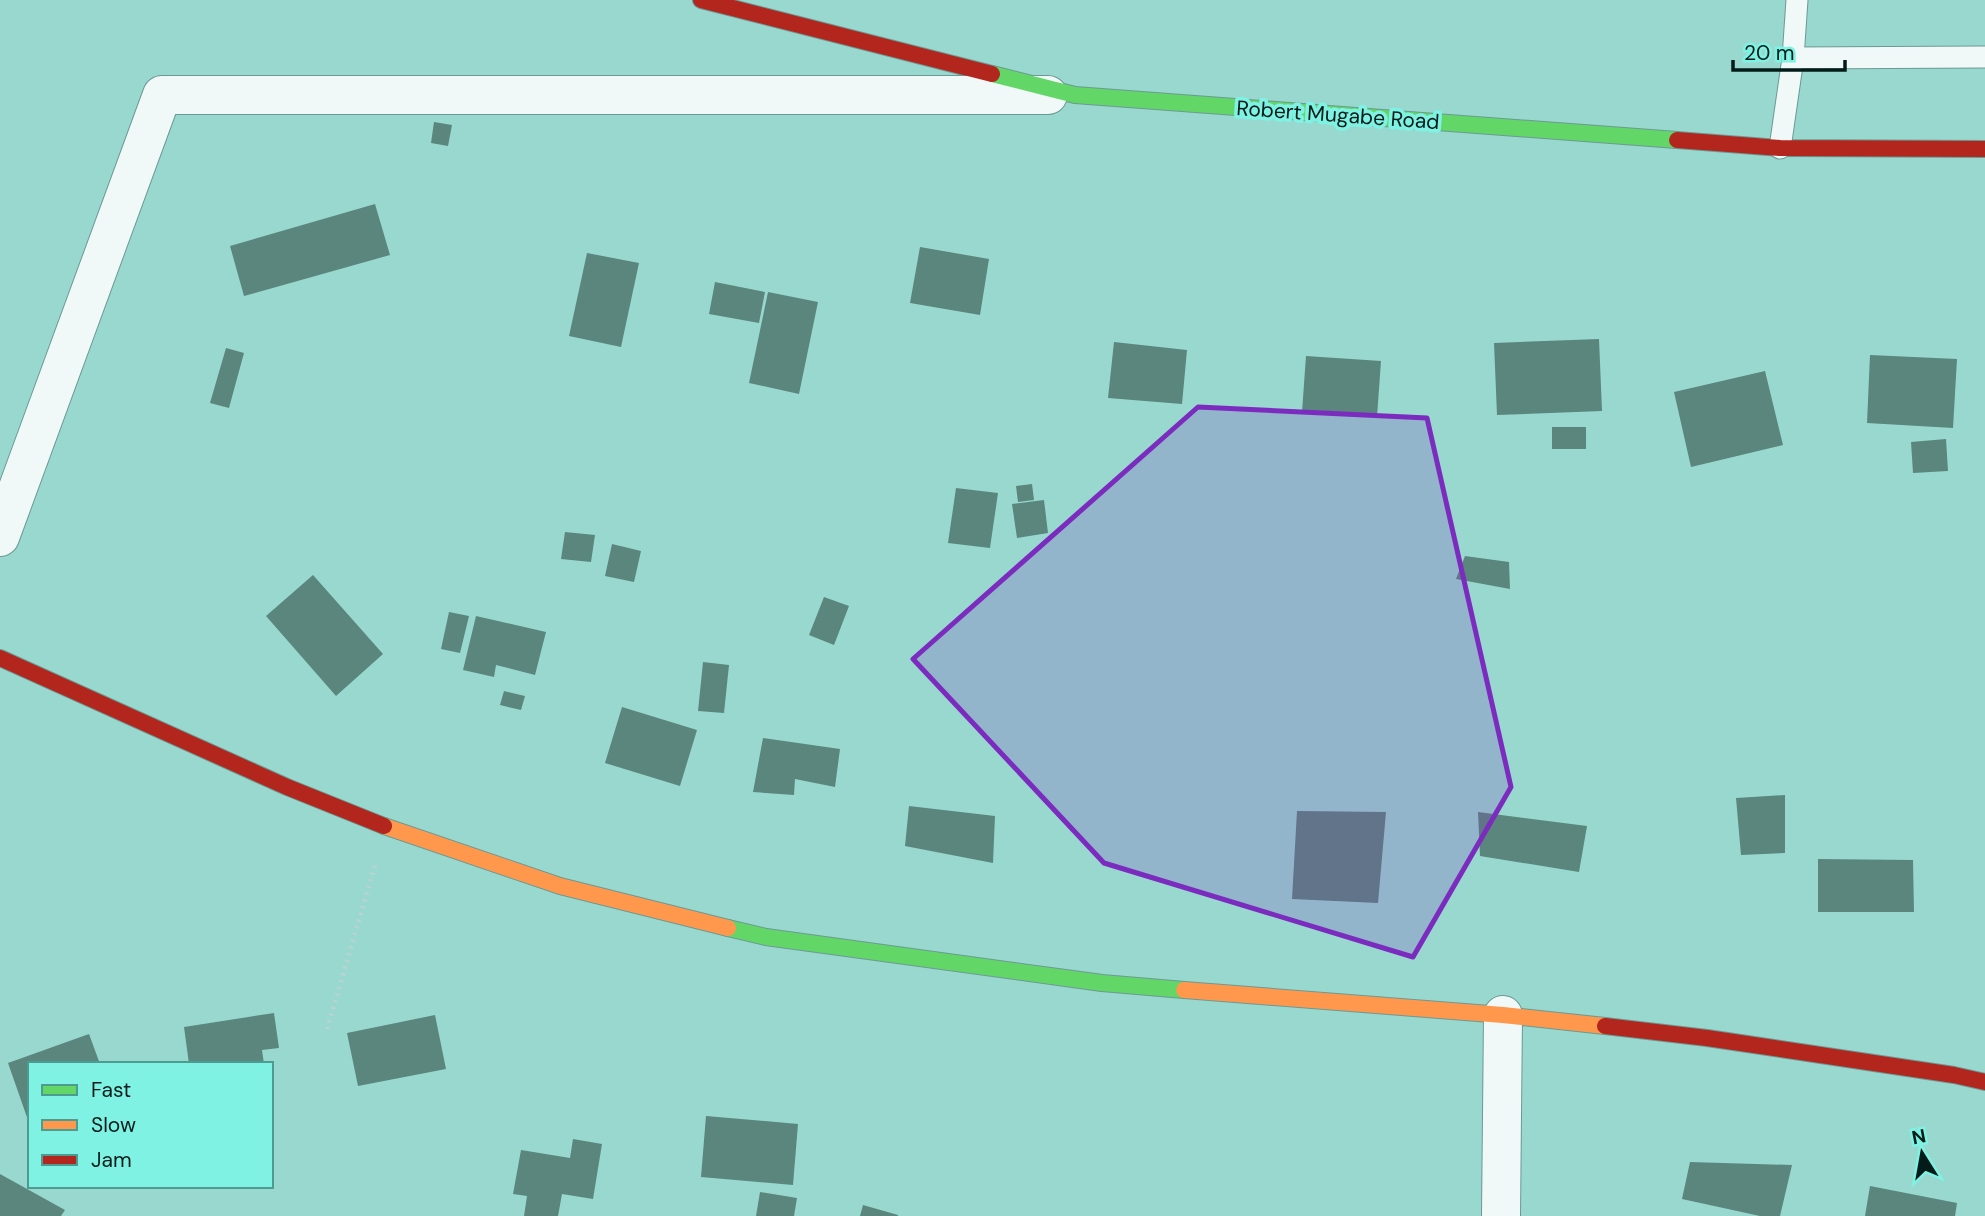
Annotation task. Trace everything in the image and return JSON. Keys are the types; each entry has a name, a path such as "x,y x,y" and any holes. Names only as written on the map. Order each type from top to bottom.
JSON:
{"street":[{"name":"Robert Mugabe Road","path":"701,0 1075,95 1780,148 1985,149"},
{"path":"0,537 162,95 1075,95"},
{"path":"0,658 288,787 386,827 560,886 766,937 1102,983 1503,1015 1707,1038 1985,1082"},
{"path":"1501,1216 1503,1015"}],"lane":[{"path":"1780,148 1793,58 1797,0"},
{"path":"1793,58 1985,57"}],"path":[{"path":"327,1029 386,827"}],"highlighted area":[{"path":"1198,407 1427,418 1511,787 1413,957 1104,863 913,659"}],"building":[{"path":"434,122 452,125 448,146 431,143"},
{"path":"375,204 390,255 244,296 230,246"},
{"path":"920,247 989,259 980,315 910,303"},
{"path":"587,253 639,263 621,347 569,336"},
{"path":"715,282 765,292 759,323 709,314"},
{"path":"768,292 818,302 799,394 749,383"},
{"path":"1599,339 1602,411 1497,415 1494,343"},
{"path":"1114,342 1187,350 1182,404 1108,398"},
{"path":"226,348 244,353 229,408 210,403"},
{"path":"1870,355 1957,359 1953,428 1867,423"},
{"path":"1306,356 1381,361 1377,417 1302,412"},
{"path":"1765,371 1783,445 1691,467 1674,392"},
{"path":"1552,427 1586,427 1586,449 1552,449"},
{"path":"1946,439 1948,471 1913,473 1911,442"},
{"path":"1032,484 1034,500 1018,502 1016,486"},
{"path":"956,488 998,493 990,548 948,543"},
{"path":"1044,500 1048,533 1017,538 1012,504"},
{"path":"565,532 595,535 591,562 561,559"},
{"path":"612,544 641,551 634,582 605,576"},
{"path":"1465,556 1509,562 1510,589 1456,579"},
{"path":"313,575 383,654 336,696 266,616"},
{"path":"824,597 849,606 834,645 809,635"},
{"path":"449,612 469,616 460,653 441,649"},
{"path":"476,616 546,632 535,675 496,665 494,677 463,670"},
{"path":"703,662 729,665 724,713 698,711"},
{"path":"504,691 525,696 521,710 500,705"},
{"path":"622,707 697,730 680,786 605,763"},
{"path":"763,738 840,749 835,787 795,779 794,795 753,792"},
{"path":"1785,795 1785,853 1741,855 1736,798"},
{"path":"909,806 995,816 993,863 905,846"},
{"path":"1297,811 1386,812 1378,903 1292,899"},
{"path":"1478,812 1587,826 1579,872 1480,856"},
{"path":"1818,859 1913,860 1914,912 1818,912"},
{"path":"274,1013 279,1048 262,1050 264,1062 189,1062 184,1027"},
{"path":"435,1015 446,1069 358,1086 347,1033"},
{"path":"89,1034 99,1062 28,1062 28,1120 8,1063"},
{"path":"706,1116 798,1124 793,1185 701,1177"},
{"path":"573,1139 602,1144 593,1199 562,1194 558,1216 524,1216 527,1196 513,1194 521,1150 570,1158"},
{"path":"1690,1162 1792,1165 1780,1216 1760,1216 1682,1199"},
{"path":"0,1174 65,1210 61,1216 0,1216"},
{"path":"1870,1186 1957,1203 1955,1216 1865,1216"},
{"path":"760,1192 797,1198 794,1216 756,1216"},
{"path":"863,1205 898,1215 898,1216 860,1216"}],"traffic: fast":[{"path":"992,74 1075,95 1677,140"},
{"path":"728,928 766,937 1102,983 1184,990"}],"traffic: slow":[{"path":"384,826 560,886 728,928"},
{"path":"1184,990 1503,1015 1605,1026"}],"traffic: jam":[{"path":"701,0 992,74"},
{"path":"1677,140 1780,148 1985,149"},
{"path":"0,658 287,787 384,826"},
{"path":"1605,1026 1707,1038 1985,1082"}]}
